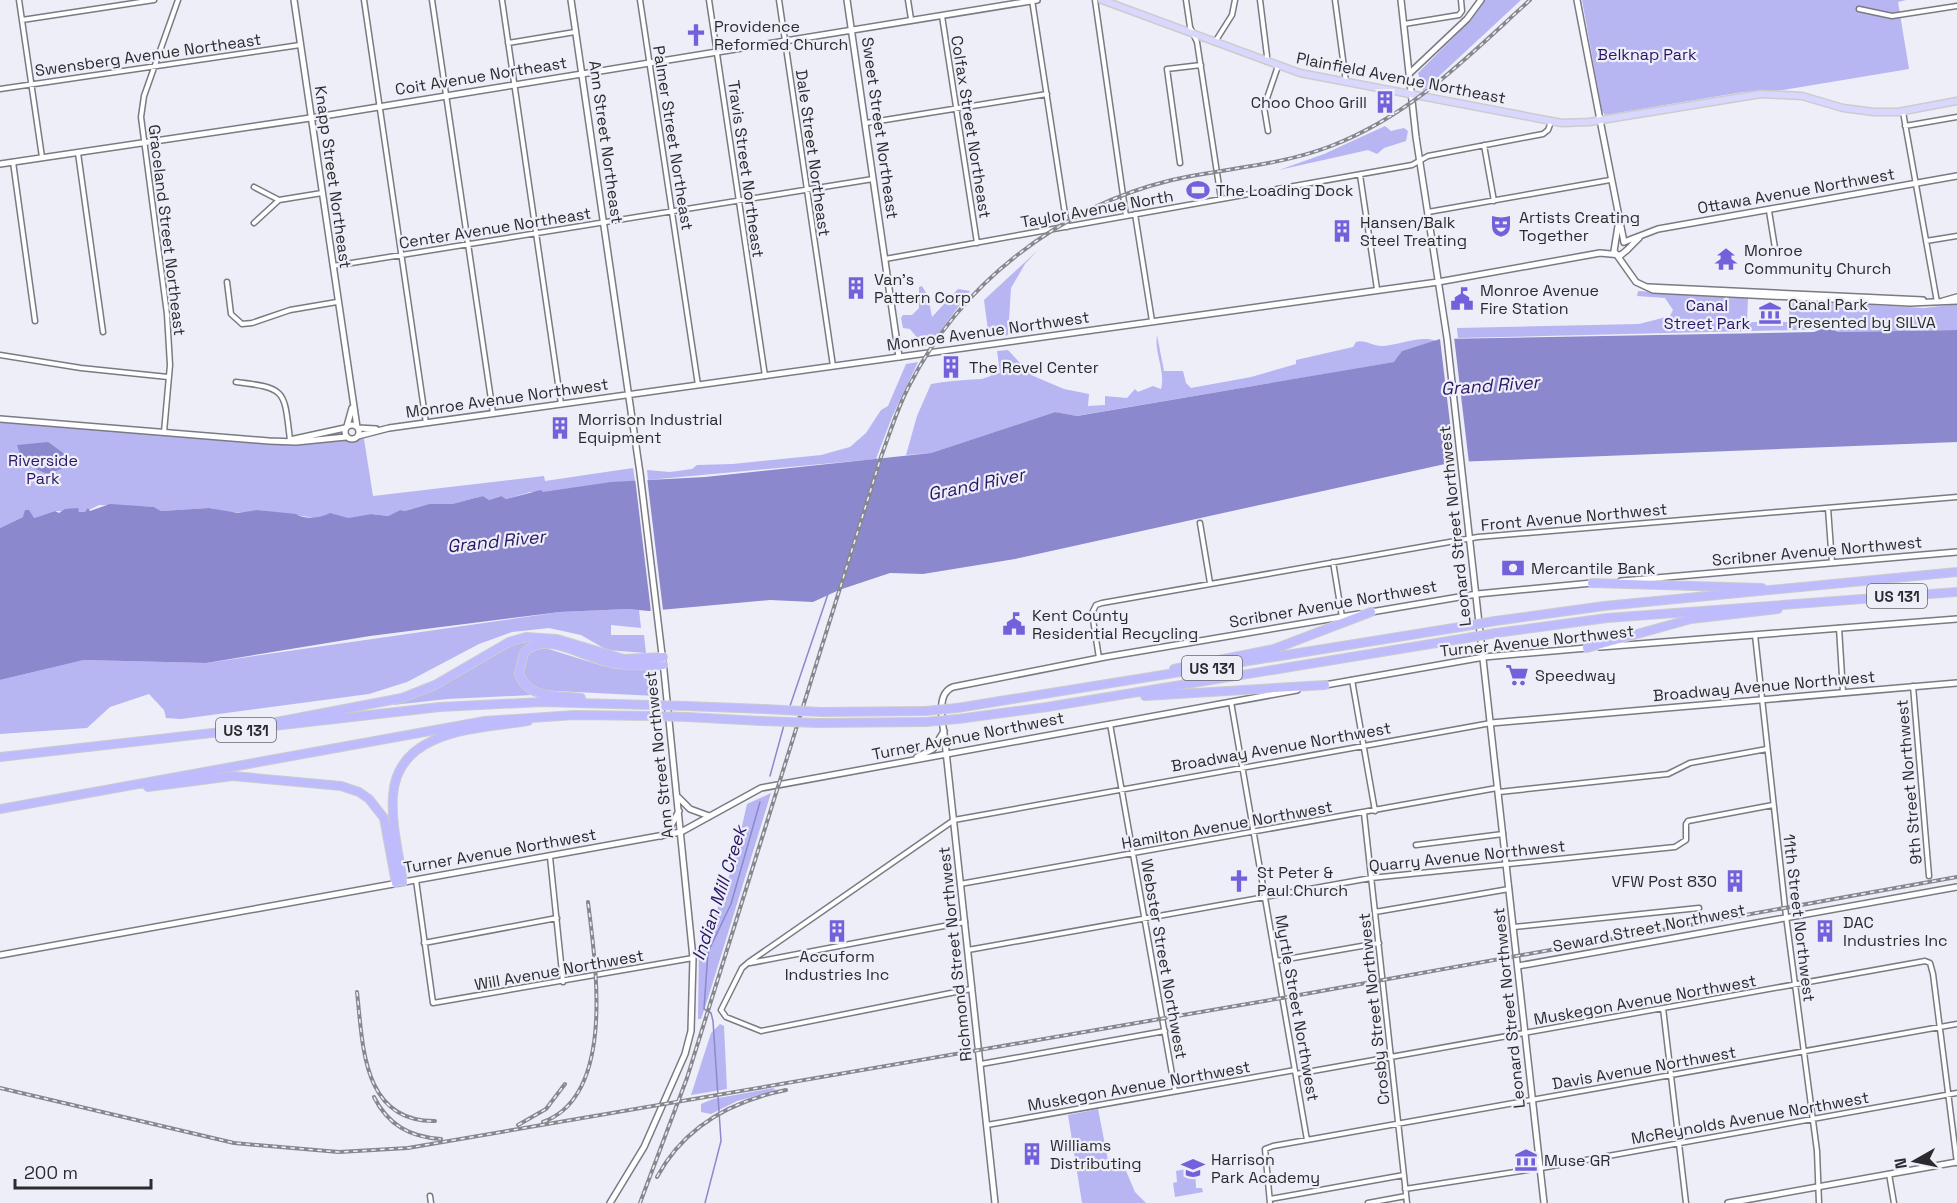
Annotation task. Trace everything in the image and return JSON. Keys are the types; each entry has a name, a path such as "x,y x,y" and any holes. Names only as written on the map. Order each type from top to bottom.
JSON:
{"highway":[{"name":"US 131","path":"0,757 440,707 521,702 821,712 925,711 957,708 1495,621 1614,605 1803,589 1957,572"},
{"path":"1592,583 1803,589"},
{"name":"US 131","path":"0,809 462,725 516,718 575,714 818,723 926,722 1096,699 1496,633 1606,618 1836,599 1957,592"},
{"path":"1587,648 1691,619 1836,599"},
{"path":"1137,680 1167,670 1274,649 1371,612"},
{"path":"232,732 402,698 435,685 509,642 526,638 557,639 624,659 663,661"},
{"path":"618,704 534,693 525,686 520,676 521,658 530,647 542,644 607,662 663,661"},
{"path":"1096,699 1325,685"},
{"path":"400,883 393,793 399,773 409,757 426,743 445,735 575,714"},
{"path":"63,798 233,776 341,786 359,792 369,799 384,818 400,883"}],"main road":[{"name":"Plainfield Avenue Northeast","path":"1102,0 1278,66 1412,97 1551,122 1571,124 1767,93 1802,96 1864,112 1903,111 1957,101"}],"street":[{"path":"19,0 42,157"},
{"path":"22,20 154,0"},
{"name":"Graceland Street Northeast","path":"164,432 170,365 167,314 142,142 143,103 178,0"},
{"name":"Knapp Street Northeast","path":"294,0 358,436"},
{"path":"364,0 426,423"},
{"path":"432,0 494,413"},
{"path":"502,0 561,404"},
{"name":"Ann Street Northeast","path":"571,0 614,289"},
{"name":"Palmer Street Northeast","path":"640,0 698,385"},
{"name":"Travis Street Northeast","path":"709,0 765,376"},
{"name":"Dale Street Northeast","path":"779,0 833,366"},
{"name":"Sweet Street Northeast","path":"847,0 899,357"},
{"path":"908,0 911,19"},
{"path":"1034,0 1067,227"},
{"name":"Coit Avenue Northeast","path":"0,164 514,85 1034,0"},
{"path":"1095,0 1126,216"},
{"path":"1123,8 1124,0"},
{"path":"1186,0 1201,64 1221,199"},
{"path":"1215,42 1232,15 1234,0"},
{"path":"1260,0 1267,56 1265,62"},
{"path":"1335,0 1346,83"},
{"name":"Leonard Street Northwest","path":"1401,0 1420,161 1447,338 1462,464 1544,1203"},
{"path":"1404,24 1461,14 1461,0"},
{"path":"1411,72 1467,19 1481,0"},
{"path":"1577,0 1618,226 1627,250 1628,269"},
{"path":"1859,9 1892,16 1957,6"},
{"name":"Colfax Street Northeast","path":"942,15 977,243"},
{"path":"508,43 575,32"},
{"name":"Swensberg Avenue Northeast","path":"0,89 300,45"},
{"path":"1180,163 1167,69 1201,64"},
{"path":"1268,131 1264,107 1278,66"},
{"path":"866,123 1047,94"},
{"path":"1903,111 1926,241 1940,302"},
{"path":"1905,126 1957,117"},
{"name":"Taylor Avenue North","path":"885,259 1412,165 1428,156 1544,134 1551,122"},
{"path":"1484,145 1494,201"},
{"path":"78,153 104,332"},
{"path":"13,162 35,321"},
{"path":"1360,175 1377,289"},
{"name":"Ottawa Avenue Northwest","path":"1624,242 1661,229 1957,176"},
{"name":"Center Avenue Northeast","path":"332,267 874,178"},
{"path":"1428,212 1610,180"},
{"path":"254,188 279,200"},
{"path":"254,223 279,200 322,193"},
{"path":"1769,211 1775,248"},
{"path":"1135,214 1152,321"},
{"path":"1618,226 1613,249 1636,282 1653,290 1927,302 1957,299"},
{"path":"1926,241 1957,236"},
{"name":"Ottawa Avenue Northwest","path":"1616,254 1622,255 1640,237"},
{"name":"Monroe Avenue Northwest","path":"1599,253 1624,242"},
{"name":"Monroe Avenue Northwest","path":"346,437 352,440 380,429 1438,282 1599,253 1616,254"},
{"path":"227,282 231,314 242,324 252,323 290,310 338,302"},
{"name":"Ann Street Northwest","path":"610,1203 644,1147 685,1054 691,1031 693,958 663,661 614,289"},
{"path":"0,355 81,368 168,376"},
{"path":"236,382 268,386 277,390 285,405 290,440"},
{"path":"0,419 290,440 330,435 346,437 352,403"},
{"path":"330,435 346,427"},
{"name":"Monroe Avenue Northwest","path":"346,427 380,429"},
{"name":"Front Avenue Northwest","path":"1099,658 1092,609 1102,603 1470,538 1957,497"},
{"path":"1828,507 1832,563"},
{"path":"1200,523 1210,584"},
{"name":"Scribner Avenue Northwest","path":"942,702 945,692 953,687 1099,658 1477,594 1957,552"},
{"path":"1332,562 1342,617"},
{"name":"Turner Avenue Northwest","path":"0,955 681,832 761,788 1484,657 1957,619"},
{"path":"1839,627 1843,693"},
{"name":"11th Street Northwest","path":"1755,635 1786,916 1821,1186 1819,1203"},
{"path":"1352,680 1376,811"},
{"name":"Broadway Avenue Northwest","path":"972,989 765,1030 753,1029 726,1017 721,1010 742,968 749,962 954,820 1491,723 1957,683"},
{"name":"9th Street Northwest","path":"1913,686 1929,876"},
{"name":"Richmond Street Northwest","path":"942,702 995,1203"},
{"name":"Myrtle Street Northwest","path":"1231,702 1307,1140"},
{"name":"Webster Street Northwest","path":"1110,723 1175,1091"},
{"path":"898,763 933,749 944,731"},
{"name":"Hamilton Avenue Northwest","path":"960,884 1498,790 1668,774 1690,763 1767,749"},
{"path":"678,797 690,809 709,816"},
{"name":"Quarry Avenue Northwest","path":"968,950 1371,878 1675,847 1686,840 1688,821 1773,805"},
{"path":"661,836 668,831 679,812"},
{"name":"Crosby Street Northwest","path":"1364,813 1407,1203"},
{"path":"1416,845 1504,834"},
{"path":"550,857 563,982"},
{"path":"416,880 424,943 557,918"},
{"name":"Seward Street Northwest","path":"1518,966 1957,887"},
{"path":"1375,912 1509,889"},
{"path":"1514,927 1699,908"},
{"path":"749,962 965,922"},
{"name":"Will Avenue Northwest","path":"424,943 430,998 433,1003 693,958"},
{"path":"1276,961 1379,944"},
{"name":"Muskegon Avenue Northwest","path":"987,1125 1175,1091 1390,1058 1928,962 1932,968 1940,1027"},
{"path":"1663,1008 1686,1203"},
{"name":"Davis Avenue Northwest","path":"1270,1201 1265,1149 1957,1024"},
{"path":"1728,1203 1957,1162 1940,1027"},
{"path":"981,1064 1165,1031"},
{"name":"McReynolds Avenue Northwest","path":"1406,1190 1957,1093"},
{"path":"1889,1174 1894,1203"},
{"path":"1270,1201 1404,1175"},
{"path":"430,1196 431,1203"},
{"path":"1368,1203 1406,1196"}],"green space":[{"path":"1485,0 1521,0 1423,91 1418,73 1470,21"},
{"name":"Belknap Park","path":"1582,0 1906,0 1898,2 1909,69 1783,90 1743,92 1605,115 1602,111"},
{"path":"1385,126 1391,131 1404,128 1408,131 1406,141 1384,148 1377,154 1368,150 1279,170 1324,154"},
{"path":"1037,251 1025,264 1011,288 1008,335 989,338 984,300"},
{"path":"922,286 928,296 932,317 958,289 970,291 930,345 924,346 910,329 903,328 901,318 903,315 912,315 919,308 919,287"},
{"name":"Canal Street Park","path":"1638,291 1748,298 1747,322 1790,322 1788,300 1924,308 1957,304 1957,330 1839,332 1836,329 1458,338 1457,328 1639,324 1670,316 1673,310 1665,298 1637,296"},
{"path":"1157,335 1164,371 1183,371 1186,383 1191,388 1251,377 1296,364 1296,360 1353,347 1359,341 1383,346 1424,339 1436,341 1402,351 1395,362 1076,416 1055,412 931,453 906,455 917,416 931,384 981,379 1000,373 997,351 1008,350 1031,375 1064,389 1089,394 1088,406 1105,405 1105,396 1127,398 1135,389 1138,392 1153,386 1161,389 1162,376"},
{"path":"918,362 892,417 876,459 648,480 647,470 670,472 692,469 697,465 733,464 821,455 850,447 866,433 881,410 888,406 906,364"},
{"name":"Riverside Park","path":"0,422 290,445 338,438 352,441 361,437 364,439 373,496 544,476 545,481 633,468 635,481 543,493 530,492 506,499 500,496 489,500 483,496 452,504 429,504 405,511 400,510 388,516 371,514 349,518 316,518 257,510 249,513 226,512 210,508 161,511 154,507 99,505 85,512 55,511 34,518 23,517 0,528"},
{"path":"639,610 641,628 611,625 611,635 644,635 646,653 607,650 581,635 549,628 512,632 479,644 407,682 369,694 181,719 166,718 164,710 149,694 110,707 87,728 0,734 0,680 84,660 206,663 560,612"},
{"path":"540,640 530,644 524,650 517,665 520,681 532,695 447,699 393,705 513,644"},
{"path":"542,647 603,666 651,670 655,680 656,696 536,690 524,674 523,664 528,654"},
{"path":"771,793 708,998 701,1019 698,1019 699,950 719,905 733,865 747,804"},
{"path":"720,1024 724,1026 727,1089 691,1095 711,1033"},
{"path":"773,1088 776,1090 737,1101 711,1114 701,1112 701,1104 713,1099"},
{"path":"1098,1109 1108,1160 1121,1159 1135,1192 1146,1203 1082,1203 1068,1115"},
{"path":"1195,1167 1196,1188 1202,1188 1203,1192 1175,1197 1173,1183 1177,1182 1176,1171"}],"water":[{"name":"Grand River","path":"1826,327 1839,332 1957,330 1957,442 1454,462 1015,559 923,574 890,573 839,590 813,602 770,600 649,611 628,609 560,612 370,636 206,663 84,660 0,680 0,528 23,517 25,510 29,510 34,518 55,511 59,513 65,509 78,508 79,512 85,512 88,508 90,511 110,504 154,507 161,511 209,508 238,513 257,510 296,514 308,518 330,513 348,518 371,514 388,516 400,510 405,511 429,504 452,504 483,496 489,500 501,496 506,499 541,490 543,492 611,482 705,477 931,453 1055,412 1077,416 1394,362 1402,351 1440,339 1814,332"},
{"path":"48,442 66,455 67,462 61,469 47,474 23,463 17,445"}],"pier":[{"path":"1454,337 1469,463 1455,465 1440,339"},
{"path":"880,457 882,457 840,593 837,594"},
{"path":"647,477 663,610 651,612 635,478"}],"waterway":[{"name":"Indian Mill Creek","path":"790,706 828,594"},
{"name":"Indian Mill Creek","path":"770,776 784,725"},
{"name":"Indian Mill Creek","path":"705,1203 721,1141 713,1021 711,1013 704,1009 708,952 731,904 760,802"}],"railway":[{"path":"640,1203 687,1078 881,457 909,386 931,349 956,314 1018,254 1053,230 1091,209 1131,192 1172,180 1311,153 1360,133 1388,118 1437,83 1530,0"},
{"path":"0,1088 234,1143 339,1152 408,1148 1288,997 1957,877"},
{"path":"543,1122 566,1107 582,1085 592,1056 596,1024 596,990 588,902"},
{"path":"357,992 365,1056 371,1077 380,1095 393,1109 411,1118 435,1121"},
{"path":"518,1125 546,1109 565,1084"},
{"path":"657,1177 681,1144 711,1119 746,1101 786,1090"},
{"path":"374,1097 386,1115 401,1128 419,1136 441,1139"}],"place":[{"name":"Providence Reformed Church","path":"696,35"},
{"name":"Choo Choo Grill","path":"1385,102"},
{"name":"The Loading Dock","path":"1198,190"},
{"name":"Artists Creating Together","path":"1501,226"},
{"name":"Hansen/Balk Steel Treating","path":"1342,231"},
{"name":"Monroe Community Church","path":"1726,259"},
{"name":"Van's Pattern Corp","path":"856,288"},
{"name":"Monroe Avenue Fire Station","path":"1462,299"},
{"name":"Canal Park Presented by SILVA","path":"1770,313"},
{"name":"The Revel Center","path":"951,367"},
{"name":"Morrison Industrial Equipment","path":"560,428"},
{"name":"Mercantile Bank","path":"1513,568"},
{"name":"Kent County Residential Recycling","path":"1014,624"},
{"name":"Speedway","path":"1517,675"},
{"name":"St Peter & Paul Church","path":"1239,881"},
{"name":"VFW Post 830","path":"1735,881"},
{"name":"Accuform Industries Inc","path":"837,931"},
{"name":"DAC Industries Inc","path":"1825,931"},
{"name":"Williams Distributing","path":"1032,1154"},
{"name":"Muse GR","path":"1526,1160"},
{"name":"Harrison Park Academy","path":"1193,1168"}]}
